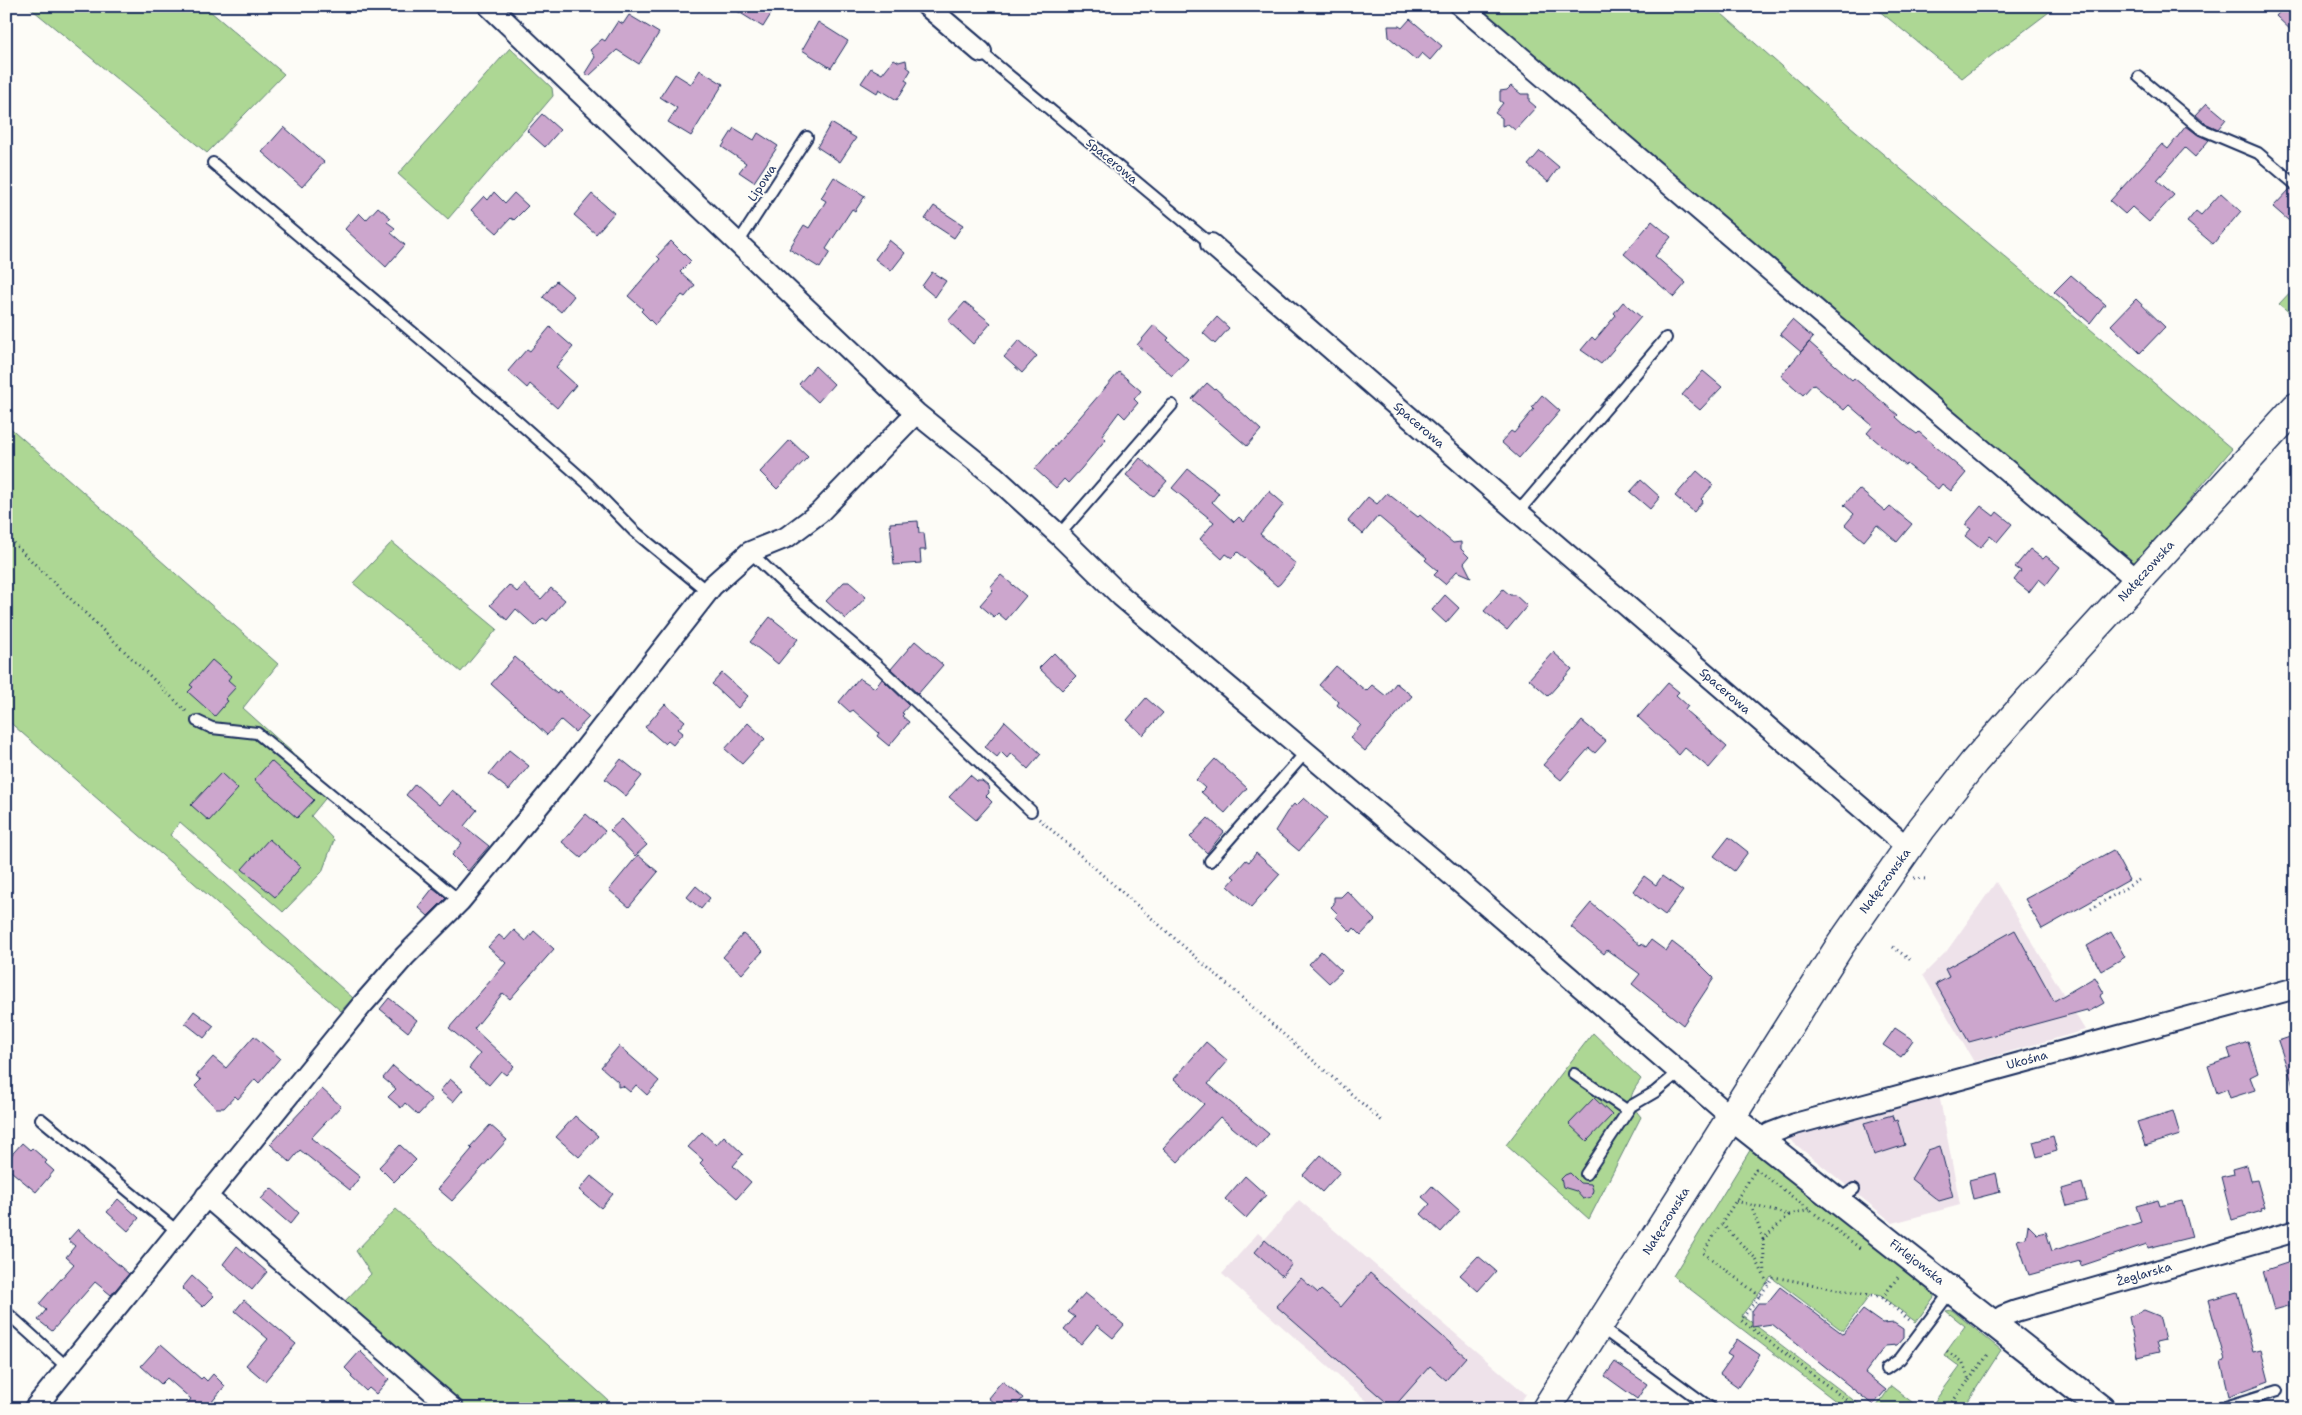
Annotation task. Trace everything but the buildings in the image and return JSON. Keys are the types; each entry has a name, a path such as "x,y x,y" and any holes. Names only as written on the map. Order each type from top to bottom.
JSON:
{"main road":[{"name":"Nałęczowska","path":"1546,1409 1855,922 1908,848 1980,755 2296,407"}],"street":[{"path":"489,6 916,413 954,443 1059,535 1120,596 1587,990 1732,1117"},
{"name":"Spacerowa","path":"927,6 981,52"},
{"path":"1461,6 1828,320 2137,580"},
{"name":"Spacerowa","path":"1211,244 1908,848"},
{"path":"34,1409 362,1005 405,956 460,902 574,763 708,592 750,552 787,537 819,513 916,413"},
{"name":"Ukośna","path":"1762,1140 1771,1133 1804,1121 2296,988"},
{"name":"Firlejowska","path":"1732,1117 1762,1140 1846,1194 1952,1290 2102,1409"},
{"path":"206,1196 453,1409"},
{"name":"Żeglarska","path":"1995,1324 2003,1316 2016,1311 2296,1231"}],"lane":[{"name":"Spacerowa","path":"981,52 1211,244"},
{"path":"2139,77 2201,129 2258,153 2296,185"},
{"name":"Lipowa","path":"738,243 807,137"},
{"path":"213,163 516,420 587,483 634,531 708,592"},
{"path":"1518,512 1666,338"},
{"path":"1059,535 1172,405"},
{"path":"750,552 792,592 876,664 1031,811"},
{"path":"197,721 212,728 257,733 460,902"},
{"path":"1210,861 1306,752"},
{"path":"1586,1174 1631,1106 1655,1092 1679,1072"},
{"path":"1574,1074 1628,1111"},
{"path":"41,1119 177,1231"},
{"path":"1886,1369 1900,1359 1952,1290"},
{"path":"6,1312 67,1367"},
{"path":"1599,1326 1712,1409"},
{"path":"2219,1409 2277,1391"}],"path":[{"path":"6,536 139,668 197,721"},
{"path":"1031,811 1382,1121"},
{"path":"2090,909 2142,878"},
{"path":"1893,947 1912,961"},
{"path":"1760,1296 1703,1253 1756,1169 1862,1250"},
{"path":"1736,1201 1789,1215 1811,1210"},
{"path":"1752,1205 1763,1240 1765,1276"},
{"path":"1763,1240 1789,1215"},
{"path":"1722,1224 1756,1259 1768,1284"},
{"path":"1891,1272 1904,1281"},
{"path":"1858,1409 1741,1320 1774,1277 1882,1298 1917,1326"},
{"path":"1882,1298 1898,1277"},
{"path":"1947,1351 1963,1363 1969,1380"},
{"path":"1947,1409 1990,1352"}],"shaded area":[{"path":"1996,882 2085,1030 1974,1062 1923,975 1946,952"},
{"path":"1939,1094 1960,1205 1893,1223 1784,1135"},
{"path":"1299,1200 1526,1394 1516,1409 1376,1409 1222,1274 1258,1233 1265,1239"}],"green space":[{"path":"28,6 204,6 284,74 207,153"},
{"path":"1457,6 1713,6 1824,104 2232,449 2131,570"},
{"path":"1873,6 2057,6 1962,78"},
{"path":"510,48 552,88 553,96 448,219 398,174"},
{"path":"2296,286 2296,318 2279,304"},
{"path":"6,424 278,664 243,708 333,789 311,816 334,840 322,872 283,912 180,822 170,835 353,998 341,1011 6,719"},
{"path":"392,542 497,629 461,672 353,583"},
{"path":"1593,1033 1641,1079 1631,1098 1633,1106 1641,1117 1589,1219 1506,1145"},
{"path":"1752,1147 1934,1294 1934,1297 1916,1322 1881,1296 1871,1294 1843,1331 1771,1277 1742,1315 1865,1409 1846,1409 1673,1276"},
{"path":"396,1209 608,1400 600,1409 463,1409 342,1304 371,1274 356,1251"},
{"path":"1952,1310 2001,1350 1963,1409 1929,1409 1960,1367 1944,1355 1965,1326 1946,1311"},
{"path":"1891,1386 1921,1409 1875,1409"}]}
